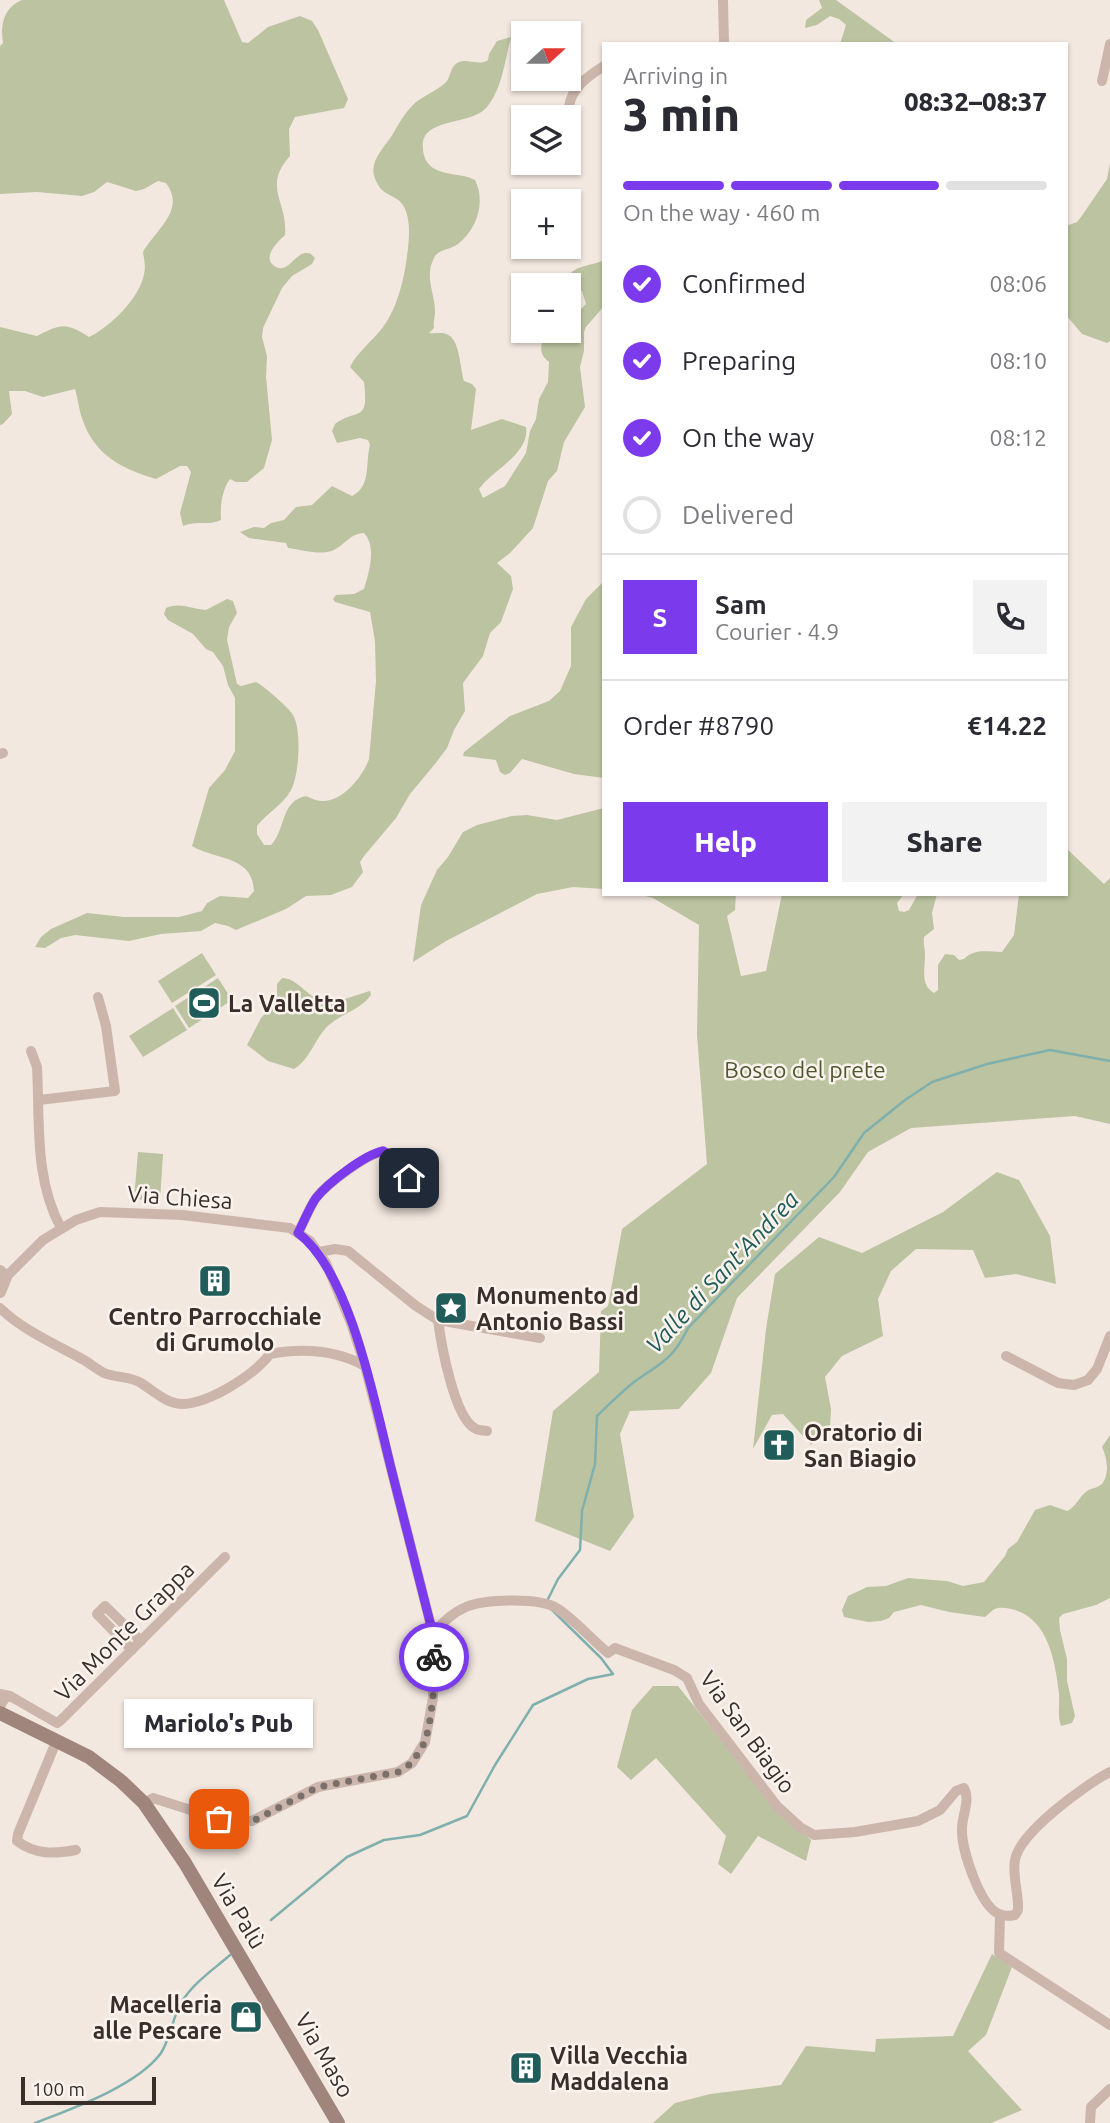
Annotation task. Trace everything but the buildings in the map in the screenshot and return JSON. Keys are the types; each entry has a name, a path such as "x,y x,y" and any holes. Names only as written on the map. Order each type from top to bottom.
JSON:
{"main road":[{"name":"Via Palù","path":"0,1713 89,1757 121,1780 144,1803 185,1863 272,2011"},
{"name":"Via Maso","path":"272,2011 338,2123"}],"street":[{"path":"723,0 724,42"},
{"path":"1102,81 1110,44"},
{"path":"569,105 570,97 579,86 602,68"},
{"path":"39,1100 115,1091 106,1026 98,997"},
{"path":"31,1051 37,1067 37,1111 42,1171 48,1199 61,1228"},
{"path":"298,1233 316,1198 374,1153 383,1151 389,1154 409,1178"},
{"name":"Via Chiesa","path":"3,1274 61,1228 100,1212 144,1212 278,1226 298,1233 319,1252 338,1290 365,1366 433,1634"},
{"path":"319,1252 335,1249 348,1251 416,1306 438,1320 540,1338"},
{"path":"0,1292 3,1274"},
{"path":"0,1308 30,1332 100,1371 139,1382 174,1403 184,1404 208,1396 248,1376 261,1366 270,1354 296,1349 348,1356 365,1366"},
{"path":"438,1320 441,1349 455,1396 469,1422 476,1429 487,1431"},
{"path":"1006,1356 1058,1383 1074,1385 1088,1380 1097,1369 1110,1336"},
{"name":"Via Monte Grappa","path":"0,1706 5,1695 57,1723 225,1557"},
{"name":"Via San Biagio","path":"433,1634 448,1616 468,1605 537,1601 558,1608 608,1653 615,1648 662,1665 687,1678 699,1704 776,1806 800,1827 814,1835 855,1832 918,1821 940,1810 960,1788 964,1788 964,1849 982,1895 1000,1915"},
{"path":"132,1650 97,1614 106,1606 141,1641"},
{"path":"144,1803 153,1798 219,1819 253,1821 318,1787 398,1772 412,1763 425,1742 433,1698 433,1634"},
{"path":"56,1742 17,1841 48,1854 76,1850"},
{"path":"1110,1772 1066,1800 1027,1840 1015,1860 1018,1910 1015,1915 1000,1915 999,1953 1110,2025"},
{"path":"1090,2123 1091,2107 1110,2090"}],"green space":[{"path":"22,0 224,0 242,42 248,43 268,27 300,16 312,21 318,30 348,99 344,108 295,117 289,129 290,156 282,167 277,186 285,235 272,250 270,259 276,267 284,268 301,254 311,254 315,258 312,264 292,276 282,288 263,328 272,440 264,468 247,482 230,479 222,498 221,520 216,522 183,526 180,513 191,472 187,466 180,466 156,479 121,465 102,452 88,433 75,389 43,397 25,391 9,391 12,414 0,425 0,327 37,336 63,326 89,337 106,326 123,311 137,293 145,271 143,252 167,219 173,202 166,183 158,181 136,191 107,182 94,192 82,196 37,192 0,194 0,46 3,43 2,30 7,12"},
{"path":"819,0 836,0 894,42 841,42 846,25 830,16 817,25 805,28 806,20 822,8"},
{"path":"511,37 505,65 491,101 479,114 447,123 429,132 424,139 423,149 426,160 433,168 475,180 480,197 478,215 465,238 438,253 431,265 435,312 434,328 429,333 451,336 457,347 464,381 476,389 471,430 502,419 526,427 526,437 516,453 479,489 483,498 505,486 526,453 539,399 548,382 549,362 543,356 542,343 581,343 581,309 586,304 581,291 581,273 570,273 602,261 602,308 584,332 584,351 580,367 585,407 564,442 557,471 548,481 533,528 497,563 511,576 513,589 501,622 490,633 483,656 463,683 465,711 447,748 410,794 396,818 364,856 360,862 363,872 352,887 331,895 306,896 286,909 236,930 215,923 201,931 161,934 129,941 75,935 61,938 45,948 35,947 41,937 51,929 87,913 124,917 179,917 202,911 207,903 220,896 248,898 254,891 252,879 240,865 192,846 209,788 225,770 235,751 235,698 223,666 213,652 206,649 193,634 168,620 164,614 166,608 181,606 206,610 227,599 233,601 237,613 229,627 227,640 237,684 241,686 256,682 264,687 287,707 296,722 298,753 294,783 288,795 257,826 257,834 264,845 271,845 276,839 287,810 298,799 306,796 322,801 337,797 351,787 366,766 369,759 376,681 375,641 370,612 335,602 333,599 336,595 354,594 364,589 371,560 368,539 364,533 359,534 334,550 318,553 288,548 286,543 249,538 240,532 254,527 264,528 284,520 296,507 312,505 332,486 352,496 363,486 367,473 370,445 368,440 360,438 337,443 332,431 335,424 360,412 365,404 364,382 350,367 386,323 395,306 404,276 409,236 405,209 400,202 381,189 376,181 375,161 408,110 444,84 457,63 484,62 488,60 497,41"},
{"path":"1110,163 1110,341 1107,343 1082,334 1068,317 1068,225 1077,222 1107,179"},
{"path":"602,583 602,778 574,774 522,759 505,775 500,772 496,760 463,756 464,752 510,716 549,701 560,691 571,666 571,627 586,599"},
{"path":"602,809 602,889 573,887 537,894 446,941 413,962 421,905 437,870 463,832 477,825 512,816 527,815 557,820"},
{"name":"Bosco del prete","path":"1068,850 1104,884 1110,878 1110,1124 1075,1116 911,1128 868,1152 840,1192 737,1298 711,1373 679,1409 630,1411 620,1434 634,1517 610,1551 535,1521 553,1411 599,1372 601,1311 608,1306 622,1229 707,1164 697,1035 699,925 646,896 736,896 735,910 727,916 741,976 766,971 782,896 902,896 897,903 899,911 904,912 909,910 917,896 936,896 932,913 934,929 924,937 925,981 934,993 938,990 938,965 945,954 954,955 959,960 977,952 1002,952 1014,935 1019,896 1068,896"},
{"path":"202,953 216,975 172,1003 158,981"},
{"name":"La Valletta","path":"218,978 232,1000 189,1028 175,1006"},
{"path":"282,978 294,981 320,1000 332,1001 370,991 371,995 329,1025 305,1060 294,1069 268,1061 247,1045 261,1018 277,1001 277,984"},
{"path":"173,1008 187,1030 143,1057 129,1036"},
{"path":"138,1152 163,1154 160,1201 134,1199"},
{"path":"997,1172 1019,1180 1050,1236 1056,1284 1016,1274 985,1278 973,1250 916,1249 891,1271 878,1299 883,1336 842,1356 825,1377 831,1409 830,1427 811,1445 783,1414 772,1415 753,1449 775,1274 819,1237 862,1253 943,1212"},
{"path":"1110,1435 1110,1598 1096,1605 1063,1614 1059,1618 1067,1659 1067,1681 1075,1716 1072,1723 1061,1726 1059,1693 1052,1656 1043,1633 1026,1615 1007,1608 998,1608 985,1617 921,1605 894,1612 881,1621 868,1622 844,1617 842,1610 848,1596 867,1587 886,1586 908,1578 947,1581 963,1586 984,1582 1008,1549 1017,1542 1035,1510 1050,1505 1067,1511 1087,1491 1102,1484 1107,1466 1102,1447"},
{"path":"653,1686 678,1686 777,1811 811,1840 806,1861 758,1836 731,1874 718,1864 726,1836 656,1758 631,1780 617,1767 632,1710"},
{"path":"992,1954 1012,1967 986,2035 968,2051 1022,2110 991,2123 653,2123 675,2103 710,2094 781,2085 806,2046 875,2052 876,2039 953,2036"}],"waterway":[{"name":"Valle di Sant'Andrea","path":"547,1601 558,1579 580,1550 582,1511 595,1464 597,1416 629,1386 671,1354 688,1328 834,1177 864,1133 932,1082 987,1064 1050,1050 1110,1061"},
{"name":"Valle di Sant'Andrea","path":"271,1920 347,1857 384,1840 420,1835 467,1816 533,1705 588,1679 613,1674 601,1658 549,1607"},
{"name":"Valle di Sant'Andrea","path":"247,1941 259,1931"},
{"name":"Valle di Sant'Andrea","path":"35,2123 103,2095 150,2065 161,2053 178,2009 191,1989 230,1955"}],"way so far":[{"path":"219,1819 253,1821 318,1787 398,1772 412,1763 425,1742 429,1726 434,1657"}],"place":[{"name":"La Valletta","path":"204,1003"},
{"name":"Centro Parrocchiale di Grumolo","path":"215,1281"},
{"name":"Monumento ad Antonio Bassi","path":"451,1308"},
{"name":"Oratorio di San Biagio","path":"779,1445"},
{"name":"Mariolo's Pub","path":"219,1819"},
{"name":"Macelleria alle Pescare","path":"246,2017"},
{"name":"Villa Vecchia Maddalena","path":"526,2068"}],"route":[{"path":"409,1178 389,1154 383,1151 374,1153 316,1198 298,1233 310,1241 326,1264 358,1342 433,1634 434,1657"}]}
